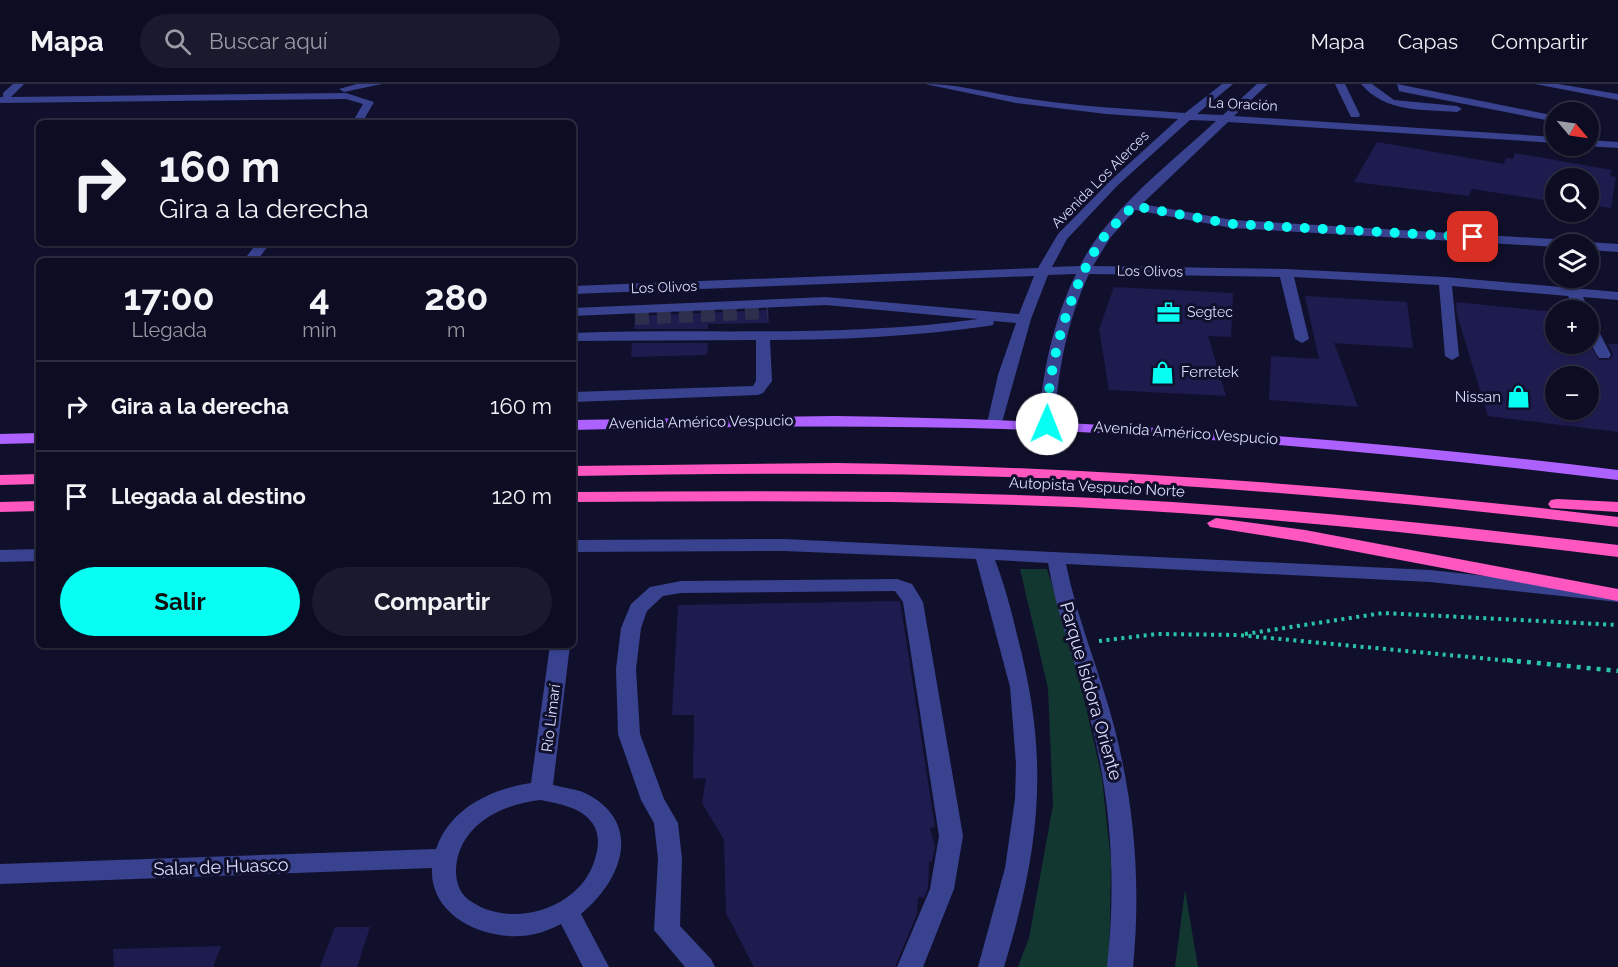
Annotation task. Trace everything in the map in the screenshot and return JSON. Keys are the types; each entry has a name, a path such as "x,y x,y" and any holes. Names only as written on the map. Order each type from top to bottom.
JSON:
{"highway":[{"name":"Autopista Vespucio Norte","path":"576,471 862,468 1044,474 1303,490 1618,522"},
{"path":"0,480 36,479"},
{"name":"Autopista Vespucio Norte","path":"576,497 802,496 1075,502 1403,527 1618,550"},
{"path":"1075,502 1305,536 1618,595"},
{"path":"1465,505 1537,503 1618,507"},
{"path":"0,507 36,506"}],"main road":[{"name":"Avenida Américo Vespucio","path":"576,425 776,420 1047,424 1181,431 1349,444 1618,475"},
{"path":"0,439 36,438"}],"street":[{"path":"2,96 19,84"},
{"path":"2,96 350,89 377,84"},
{"name":"La Oración","path":"930,84 1041,104 1188,117 1545,139"},
{"name":"La Oración","path":"981,84 1081,99 1355,115 1545,129"},
{"name":"Avenida Los Alerces","path":"995,423 1006,375 1024,319 1043,271 1062,237 1074,223 1188,117 1203,107 1228,84"},
{"path":"1047,424 1048,389 1060,338 1086,270 1100,242 1133,206 1224,118 1263,84"},
{"path":"1340,84 1355,115"},
{"path":"1366,84 1384,100 1403,105 1545,118"},
{"path":"1540,84 1618,97"},
{"path":"1384,100 1402,86 1502,113"},
{"path":"2,96 346,96 369,102 359,120"},
{"path":"1599,133 1618,135"},
{"path":"1599,144 1618,146"},
{"path":"1133,206 1232,224 1545,243"},
{"path":"252,258 262,246"},
{"path":"1599,247 1618,248"},
{"name":"Los Olivos","path":"576,290 1086,270 1286,273 1445,281 1618,296"},
{"path":"1286,273 1302,339"},
{"path":"1445,281 1452,356"},
{"path":"1573,291 1577,300"},
{"path":"576,312 826,301 1004,319 1024,319"},
{"path":"768,312 901,307"},
{"path":"576,320 635,318"},
{"path":"576,337 628,334 827,335 934,332 1004,319"},
{"path":"576,397 758,390 764,381 763,334"},
{"path":"1599,345 1604,355"},
{"path":"576,548 784,545 1430,576 1618,595"},
{"path":"983,554 991,572 1012,652 1022,696 1026,733 1026,799 1021,839 1009,903 991,967"},
{"path":"0,556 36,555"},
{"name":"Parque Isidora Oriente","path":"1056,558 1061,585 1113,761 1122,814 1126,895 1120,967"},
{"path":"702,967 667,930 670,859 666,823 653,800 629,734 627,669 632,628 638,608 657,591 681,587 897,585 905,588 913,602 951,836 942,889 910,967"},
{"name":"Río Limarí","path":"541,791 560,648"},
{"path":"541,791 559,793 589,805 600,815 611,841 606,871 597,886 567,911 545,921 521,925 497,925 477,919 459,908 447,894 442,876 443,858 456,832 479,810 508,796 541,791"},
{"name":"Salar de Huasco","path":"0,874 443,858"},
{"path":"567,911 596,967"}],"path":[{"path":"1238,635 1383,613 1618,625"},
{"path":"1079,643 1157,634 1238,635 1618,671"}],"green space":[{"path":"1020,569 1047,569 1075,659 1102,778 1111,862 1109,967 1018,967 1029,938 1053,805 1048,688"},
{"path":"1185,890 1198,967 1175,967"}],"building":[{"path":"1377,142 1504,164 1506,158 1513,159 1515,153 1612,170 1610,176 1616,177 1611,208 1599,206 1599,168 1545,168 1545,200 1472,189 1469,196 1354,182"},
{"path":"1114,287 1233,293 1231,337 1208,336 1226,396 1109,390 1099,329"},
{"path":"1305,296 1407,302 1413,348 1334,343 1358,407 1269,400 1271,356 1319,359"},
{"path":"1456,302 1545,311 1545,354 1595,354 1599,360 1611,359 1613,354 1608,344 1618,344 1618,432 1488,416 1457,315"},
{"path":"768,310 769,323 708,324 708,329 634,329 635,316"},
{"path":"632,343 708,343 707,355 631,357"},
{"path":"900,601 935,827 930,828 935,846 932,862 929,861 928,888 924,898 918,897 917,914 895,967 754,967 726,913 724,840 702,803 706,778 693,779 694,715 672,715 678,605"},
{"path":"335,927 370,927 357,967 320,967"},
{"path":"221,946 213,967 114,967 113,949"}],"tunnel":[{"path":"635,318 768,312"}],"place":[{"name":"Segtec","path":"1169,312"},
{"name":"Ferretek","path":"1163,372"},
{"name":"Nissan","path":"1519,397"}],"route":[{"path":"1047,424 1048,389 1060,338 1078,287 1100,242 1133,206 1232,224 1473,237"}]}
